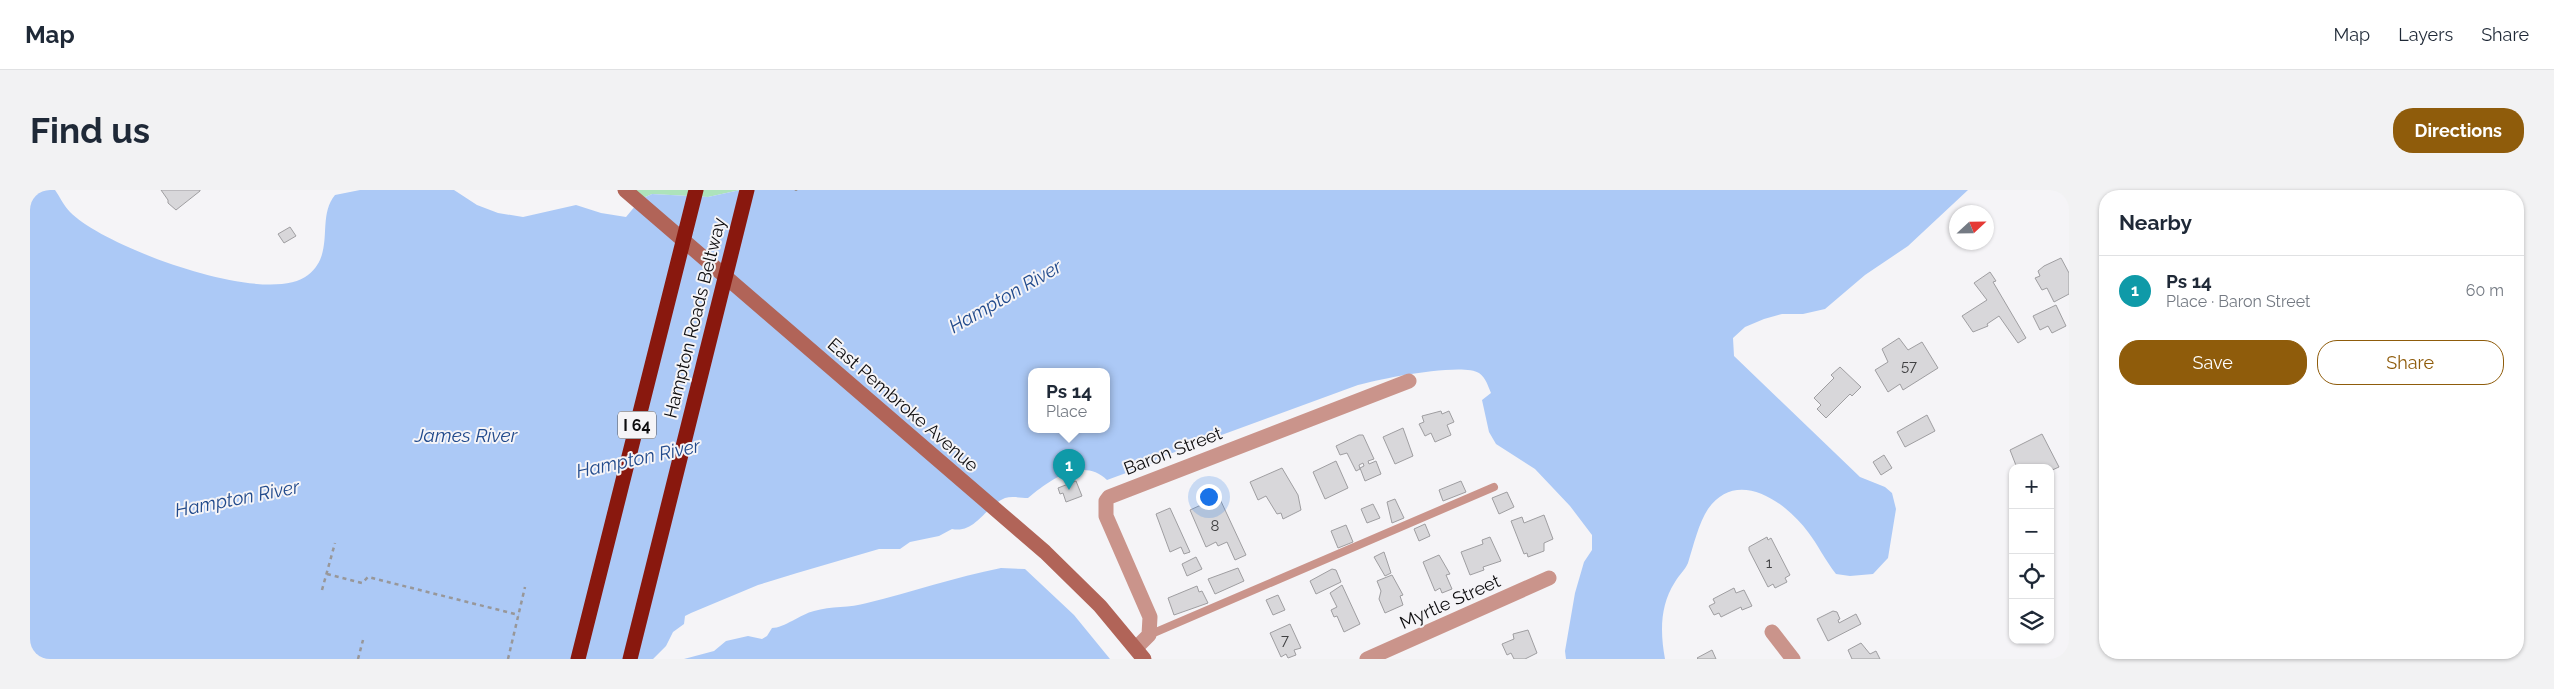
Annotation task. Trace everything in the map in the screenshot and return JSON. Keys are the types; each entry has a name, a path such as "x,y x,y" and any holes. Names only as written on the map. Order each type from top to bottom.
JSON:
{"highway":[{"name":"Hampton Roads Beltway","path":"578,659 696,190"},
{"name":"Hampton Roads Beltway","path":"630,659 746,190"}],"main road":[{"name":"East Pembroke Avenue","path":"626,191 1008,521 1089,594 1140,654"}],"street":[{"name":"Baron Street","path":"1149,635 1151,627 1148,610 1106,516 1106,501 1109,496 1409,381"},
{"name":"Myrtle Street","path":"1367,659 1549,578"},
{"path":"1772,632 1793,659"},
{"path":"1140,654 1149,635"}],"lane":[{"path":"1149,635 1494,487"}],"path":[{"path":"322,590 335,543"},
{"path":"327,574 362,583 368,578 519,615"},
{"path":"508,659 526,587"},
{"path":"358,659 363,640"}],"green space":[{"path":"632,190 740,190 708,197 652,194 641,199"}],"water":[{"name":"James River","path":"30,190 55,190 70,212 88,226 149,256 186,269 224,279 258,284 287,283 308,275 316,266 321,256 324,246 327,214 335,195 360,190 454,190 477,205 498,213 523,217 576,205 601,213 626,217 641,199 652,194 708,197 740,190 1968,190 1952,205 1949,205 1949,208 1908,246 1865,275 1825,309 1803,314 1782,314 1764,319 1745,327 1733,338 1734,356 1860,477 1885,487 1892,493 1896,509 1888,558 1873,574 1850,576 1836,574 1808,532 1787,510 1774,500 1761,494 1747,490 1733,491 1720,497 1708,509 1699,528 1688,563 1666,600 1662,619 1665,659 1566,659 1565,651 1575,593 1584,562 1592,550 1592,535 1570,506 1535,469 1496,444 1489,432 1482,400 1491,393 1486,382 1479,373 1456,369 1401,376 1358,385 1156,459 1156,462 1107,480 1098,473 1087,470 1066,473 1046,484 1028,498 1005,498 992,506 968,527 952,529 939,536 910,542 900,549 879,549 758,585 691,613 685,616 684,624 673,632 666,646 653,659 30,659"},
{"path":"1001,568 1025,569 1074,615 1110,659 684,659 714,651 726,641 748,636 762,639 767,636 772,628 782,626 814,611 861,605"}],"building":[{"path":"161,190 200,191 176,210 168,203"},
{"path":"290,227 296,236 284,243 278,234"},
{"path":"2061,258 2069,273 2069,294 2054,302 2047,288 2042,290 2035,278 2040,276 2038,271 2044,266"},
{"path":"1990,272 1996,281 1993,282 2026,338 2018,343 1999,316 1987,324 1988,326 1973,332 1962,316 1987,300 1974,283"},
{"path":"2056,305 2066,326 2052,333 2048,326 2040,330 2033,316"},
{"path":"1899,338 1908,350 1922,342 1938,368 1903,390 1900,384 1888,392 1875,370 1888,362 1882,349"},
{"path":"1840,367 1861,387 1852,396 1850,394 1826,418 1817,409 1821,405 1814,398 1834,378 1831,375"},
{"path":"1441,411 1442,414 1449,411 1454,422 1447,425 1451,435 1435,442 1431,433 1425,436 1419,424 1424,422 1422,416"},
{"path":"1927,415 1935,431 1905,447 1897,432"},
{"path":"1403,428 1413,456 1395,464 1383,437"},
{"path":"2042,434 2059,467 2054,469 2054,464 2015,464 2010,450"},
{"path":"1359,435 1363,435 1374,459 1368,461 1369,464 1376,461 1381,474 1365,481 1360,468 1364,466 1363,463 1359,465 1360,469 1356,471 1347,453 1340,455 1336,446"},
{"path":"1884,455 1892,468 1881,475 1873,462"},
{"path":"1336,461 1348,488 1325,499 1313,472"},
{"path":"1282,468 1298,495 1301,510 1283,519 1281,513 1277,514 1266,496 1258,500 1250,482"},
{"path":"1076,481 1082,496 1066,502 1063,493 1060,494 1058,488"},
{"path":"1461,481 1466,492 1443,501 1439,490"},
{"path":"1507,492 1514,507 1499,514 1492,498"},
{"path":"1219,497 1246,555 1235,560 1227,542 1218,546 1216,542 1206,547 1190,510"},
{"path":"1395,499 1404,518 1392,523 1387,502"},
{"path":"1373,504 1380,518 1367,523 1361,509"},
{"path":"1170,508 1190,552 1184,554 1181,547 1170,552 1156,514"},
{"path":"1544,515 1553,539 1544,543 1544,551 1528,557 1527,553 1524,554 1511,521 1522,517 1524,523"},
{"path":"1425,524 1430,536 1419,541 1414,529"},
{"path":"1346,525 1353,542 1338,548 1331,531"},
{"path":"1490,537 1501,561 1483,567 1484,570 1470,575 1461,552 1483,544 1482,540"},
{"path":"1767,537 1768,540 1771,538 1790,575 1785,578 1787,582 1775,588 1773,584 1768,587 1749,550 1749,547"},
{"path":"1384,552 1391,573 1385,576 1374,557"},
{"path":"1439,555 1450,574 1446,575 1452,589 1442,593 1440,588 1435,591 1423,562"},
{"path":"1196,557 1202,569 1187,576 1182,564"},
{"path":"1238,568 1244,581 1215,594 1208,579"},
{"path":"1332,569 1336,570 1341,582 1316,594 1310,581"},
{"path":"1392,575 1403,595 1400,596 1403,605 1385,613 1379,599 1381,591 1377,581"},
{"path":"1342,585 1360,624 1344,632 1337,616 1334,617 1331,610 1337,607 1330,593"},
{"path":"1197,586 1199,592 1202,591 1208,603 1174,615 1168,598"},
{"path":"1734,588 1736,593 1744,590 1752,606 1742,610 1741,607 1721,617 1719,613 1714,615 1709,606 1715,603 1713,599"},
{"path":"1278,595 1285,610 1273,615 1266,600"},
{"path":"1833,611 1837,612 1840,619 1838,620 1839,623 1856,614 1861,624 1828,641 1817,619"},
{"path":"1290,624 1301,648 1294,650 1296,655 1288,658 1286,654 1281,657 1270,633"},
{"path":"1528,630 1537,653 1525,659 1514,659 1511,653 1507,655 1502,644 1514,639 1513,634"},
{"path":"1861,643 1870,654 1876,651 1880,659 1852,659 1848,650"},
{"path":"1712,650 1716,659 1697,658"}],"place":[{"name":"Ps 14","path":"1069,490"}],"water label":[{"name":"Hampton River","path":"1005,296"},
{"name":"Hampton River","path":"638,458"},
{"name":"Hampton River","path":"237,498"}]}
